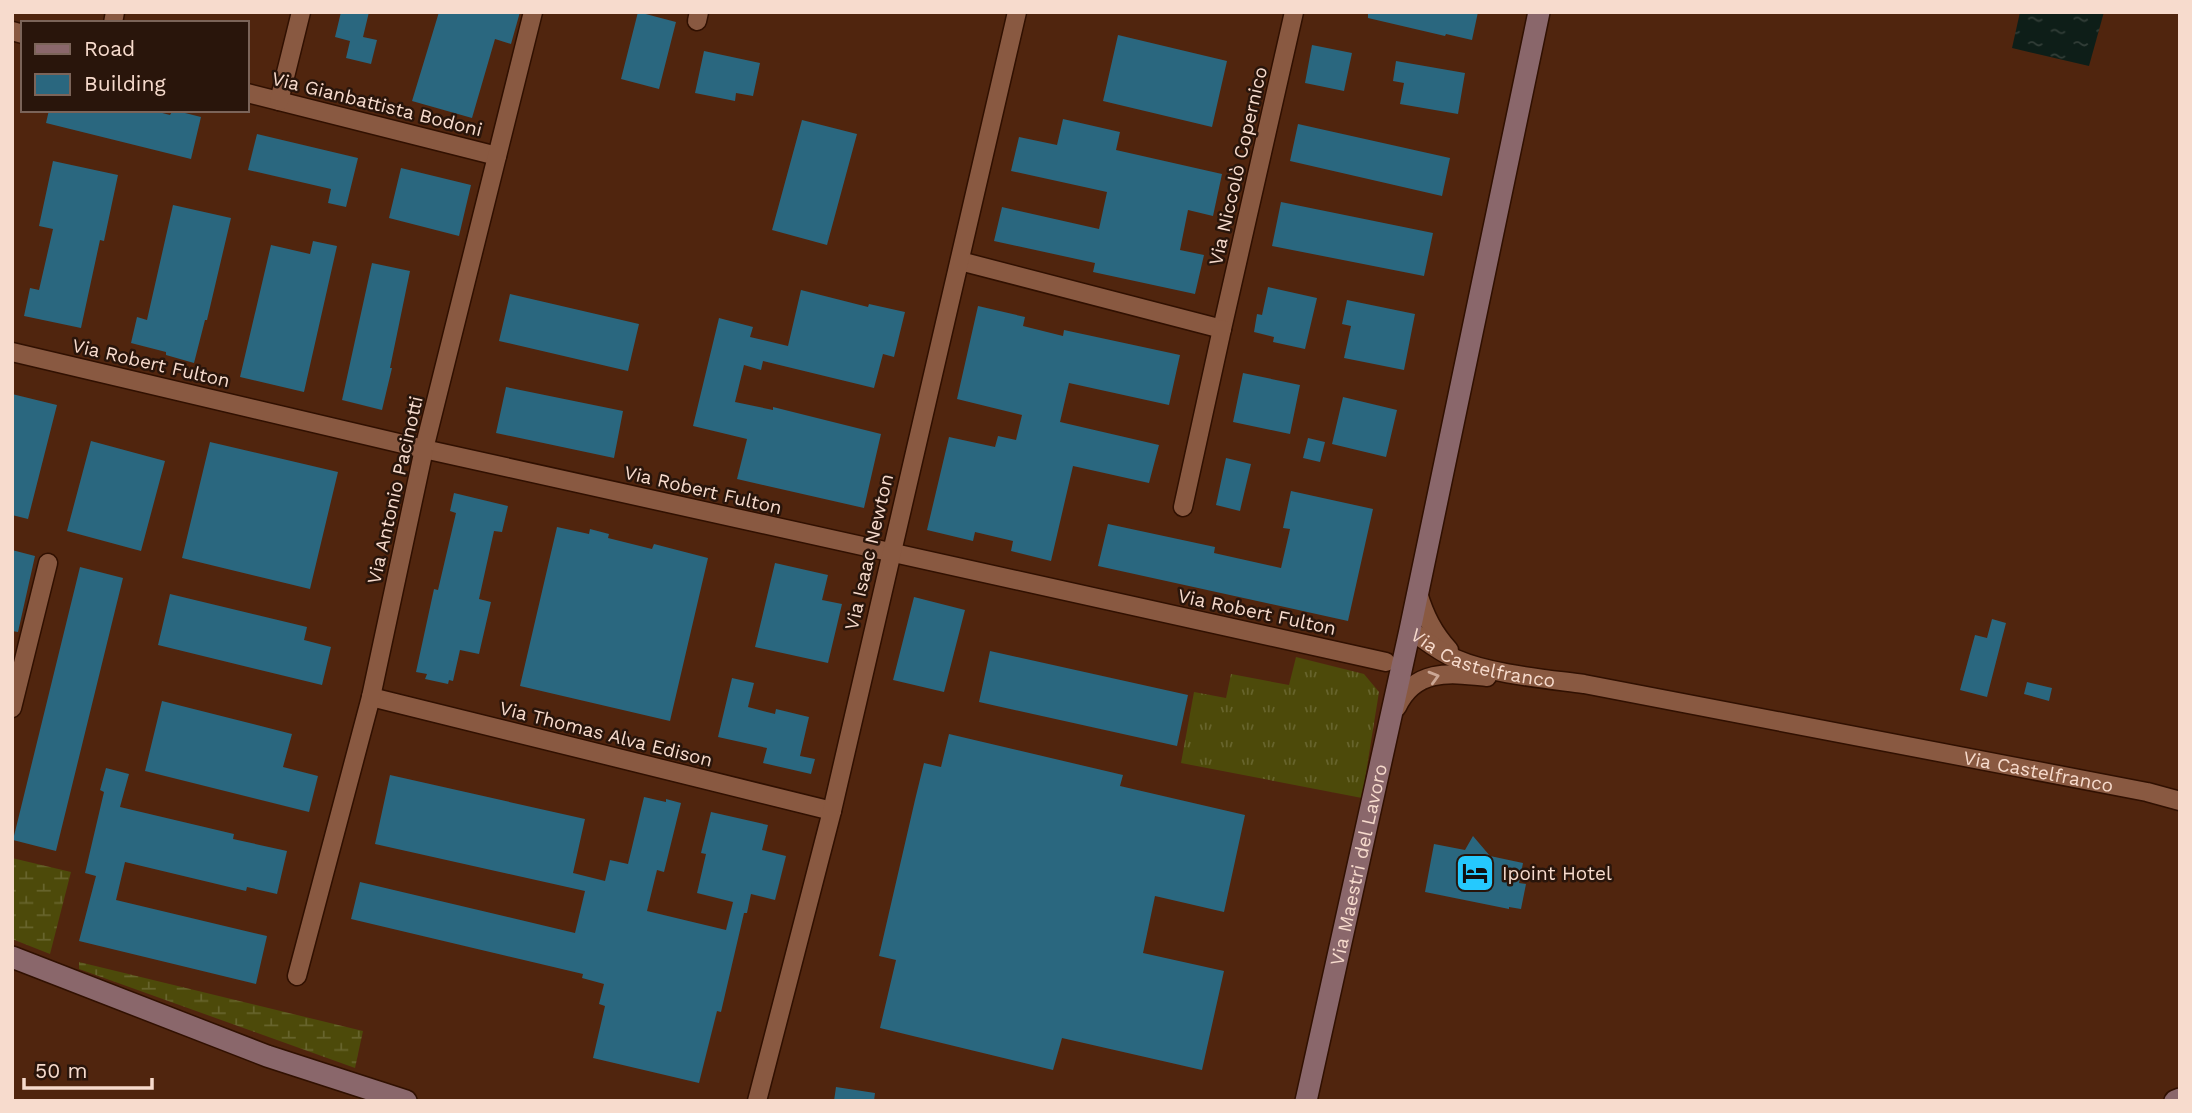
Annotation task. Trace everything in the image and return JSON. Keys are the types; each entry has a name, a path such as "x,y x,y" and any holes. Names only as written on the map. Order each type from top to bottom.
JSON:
{"street":[{"path":"279,101 301,12"},
{"name":"Via Antonio Pacinotti","path":"297,976 371,697 424,449 533,12"},
{"name":"Via Isaac Newton","path":"757,1101 832,811 1017,12"},
{"name":"Via Niccolò Copernico","path":"1183,507 1294,12"},
{"name":"Via Castelfranco","path":"1539,12 1410,630 1443,653 1459,660 1543,679 1584,684 2147,792 2180,801"},
{"name":"Via Gianbattista Bodoni","path":"248,93 497,156"},
{"path":"960,261 1222,329"},
{"name":"Via Robert Fulton","path":"12,352 424,449 1386,662"},
{"path":"12,709 48,563"},
{"path":"1418,592 1425,618 1436,636 1459,660"},
{"name":"Via Maestri del Lavoro","path":"1306,1101 1410,630"},
{"path":"1389,723 1399,701 1410,686 1429,678 1447,674 1543,679"},
{"name":"Via Thomas Alva Edison","path":"371,697 832,811"},
{"path":"12,957 267,1056 406,1101"},
{"path":"2175,1101 2180,1099"}],"green space":[{"path":"1296,657 1364,674 1379,692 1362,798 1181,763 1194,692 1226,698 1231,674 1289,685"},
{"path":"12,858 71,872 50,954 12,939"},
{"path":"79,962 363,1031 355,1068 79,969"}],"water":[{"path":"2020,12 2104,12 2089,66 2012,48"}],"building":[{"path":"341,12 369,12 363,37 377,40 371,64 346,58 350,41 335,37"},
{"path":"439,12 520,12 511,44 495,39 472,118 412,101"},
{"path":"638,12 676,22 659,89 621,79"},
{"path":"1368,12 1478,12 1472,40 1368,18"},
{"path":"1118,35 1227,61 1212,127 1103,101"},
{"path":"1312,45 1352,53 1344,91 1305,83"},
{"path":"704,51 760,63 753,96 736,93 735,101 695,93"},
{"path":"1396,61 1465,73 1458,114 1400,104 1404,83 1393,81"},
{"path":"49,112 159,112 170,115 172,112 181,112 201,117 191,159 46,123"},
{"path":"1063,119 1120,132 1116,150 1222,174 1213,216 1188,210 1180,250 1204,255 1195,294 1093,272 1095,263 994,241 1002,207 1099,229 1107,192 1011,171 1019,137 1057,145"},
{"path":"802,120 857,134 827,245 772,230"},
{"path":"1298,124 1450,158 1442,196 1290,161"},
{"path":"257,134 358,158 346,207 328,203 331,189 248,170"},
{"path":"53,161 118,175 104,241 100,240 81,328 24,316 30,288 39,290 53,229 39,226"},
{"path":"401,168 471,185 459,236 389,218"},
{"path":"1281,202 1433,233 1424,276 1272,246"},
{"path":"173,205 231,218 194,363 131,343 137,317 147,320"},
{"path":"313,241 337,246 304,392 240,377 271,245 310,254"},
{"path":"372,263 410,271 382,410 342,400"},
{"path":"1268,287 1317,298 1305,349 1273,342 1274,337 1254,332 1257,314 1262,315"},
{"path":"801,290 868,307 869,304 905,312 894,357 883,354 874,388 763,361 761,370 744,365 735,402 773,410 773,407 881,434 864,508 737,479 747,439 693,426 719,318 753,327 750,337 788,346"},
{"path":"510,294 639,324 628,371 499,341"},
{"path":"1347,300 1415,314 1404,370 1344,358 1351,326 1342,324"},
{"path":"978,306 1025,317 1023,326 1063,336 1064,330 1180,355 1169,405 1069,383 1060,422 1159,445 1149,483 1073,466 1051,561 1011,551 1013,541 975,532 973,541 927,530 949,437 995,447 998,436 1016,440 1022,415 957,399"},
{"path":"1243,373 1300,385 1290,434 1233,422"},
{"path":"506,387 623,411 614,458 496,433"},
{"path":"12,394 57,405 28,519 12,515"},
{"path":"1343,397 1397,410 1386,457 1332,444"},
{"path":"1308,438 1325,442 1320,462 1303,458"},
{"path":"91,441 165,461 141,551 67,531"},
{"path":"210,442 338,472 310,589 182,558"},
{"path":"1226,458 1251,464 1240,511 1216,505"},
{"path":"1291,491 1373,509 1348,621 1098,566 1108,524 1215,547 1214,553 1281,568 1290,529 1283,528"},
{"path":"454,493 508,506 502,532 494,531 479,599 491,602 479,654 460,650 453,681 449,680 448,684 425,679 427,674 416,672 434,589 438,590 456,513 450,511"},
{"path":"557,527 589,534 590,529 609,534 608,538 652,549 654,544 708,558 670,721 520,686"},
{"path":"12,550 35,556 18,632 12,631"},
{"path":"775,563 828,575 822,600 842,604 828,663 755,647"},
{"path":"80,567 123,578 56,851 13,840"},
{"path":"170,594 307,627 304,640 331,647 322,685 158,645"},
{"path":"914,597 965,610 944,692 893,680"},
{"path":"1992,619 2006,623 1987,697 1960,690 1975,635 1987,638"},
{"path":"990,651 1188,695 1177,746 979,702"},
{"path":"732,678 754,683 748,707 775,714 776,709 809,717 800,756 815,759 811,774 763,763 767,748 718,737"},
{"path":"2027,682 2052,688 2049,701 2024,694"},
{"path":"162,701 292,734 283,767 318,776 309,812 145,771"},
{"path":"949,734 1123,775 1120,786 1245,815 1224,912 1155,896 1143,953 1224,971 1202,1070 1062,1038 1053,1070 880,1028 896,960 879,956 915,800 924,763 941,767"},
{"path":"106,768 129,774 120,807 234,834 233,839 287,851 277,894 247,887 246,891 125,862 116,900 267,936 256,984 79,941 96,876 85,873 104,792 100,790"},
{"path":"390,775 585,819 573,873 605,881 610,860 628,864 644,797 681,803 664,872 657,870 647,911 726,930 733,902 697,893 706,854 701,853 711,812 768,825 762,850 786,856 775,900 751,894 747,913 744,913 721,1012 717,1011 699,1083 593,1058 605,1006 599,1004 604,984 582,978 583,974 351,919 360,882 575,933 585,891 375,844"},
{"name":"Ipoint Hotel","path":"1473,836 1490,856 1523,863 1519,883 1526,884 1521,909 1425,892 1434,844 1465,850"},
{"path":"836,1087 875,1093 874,1101 834,1101"}],"place":[{"name":"Ipoint Hotel","path":"1475,873"}]}
